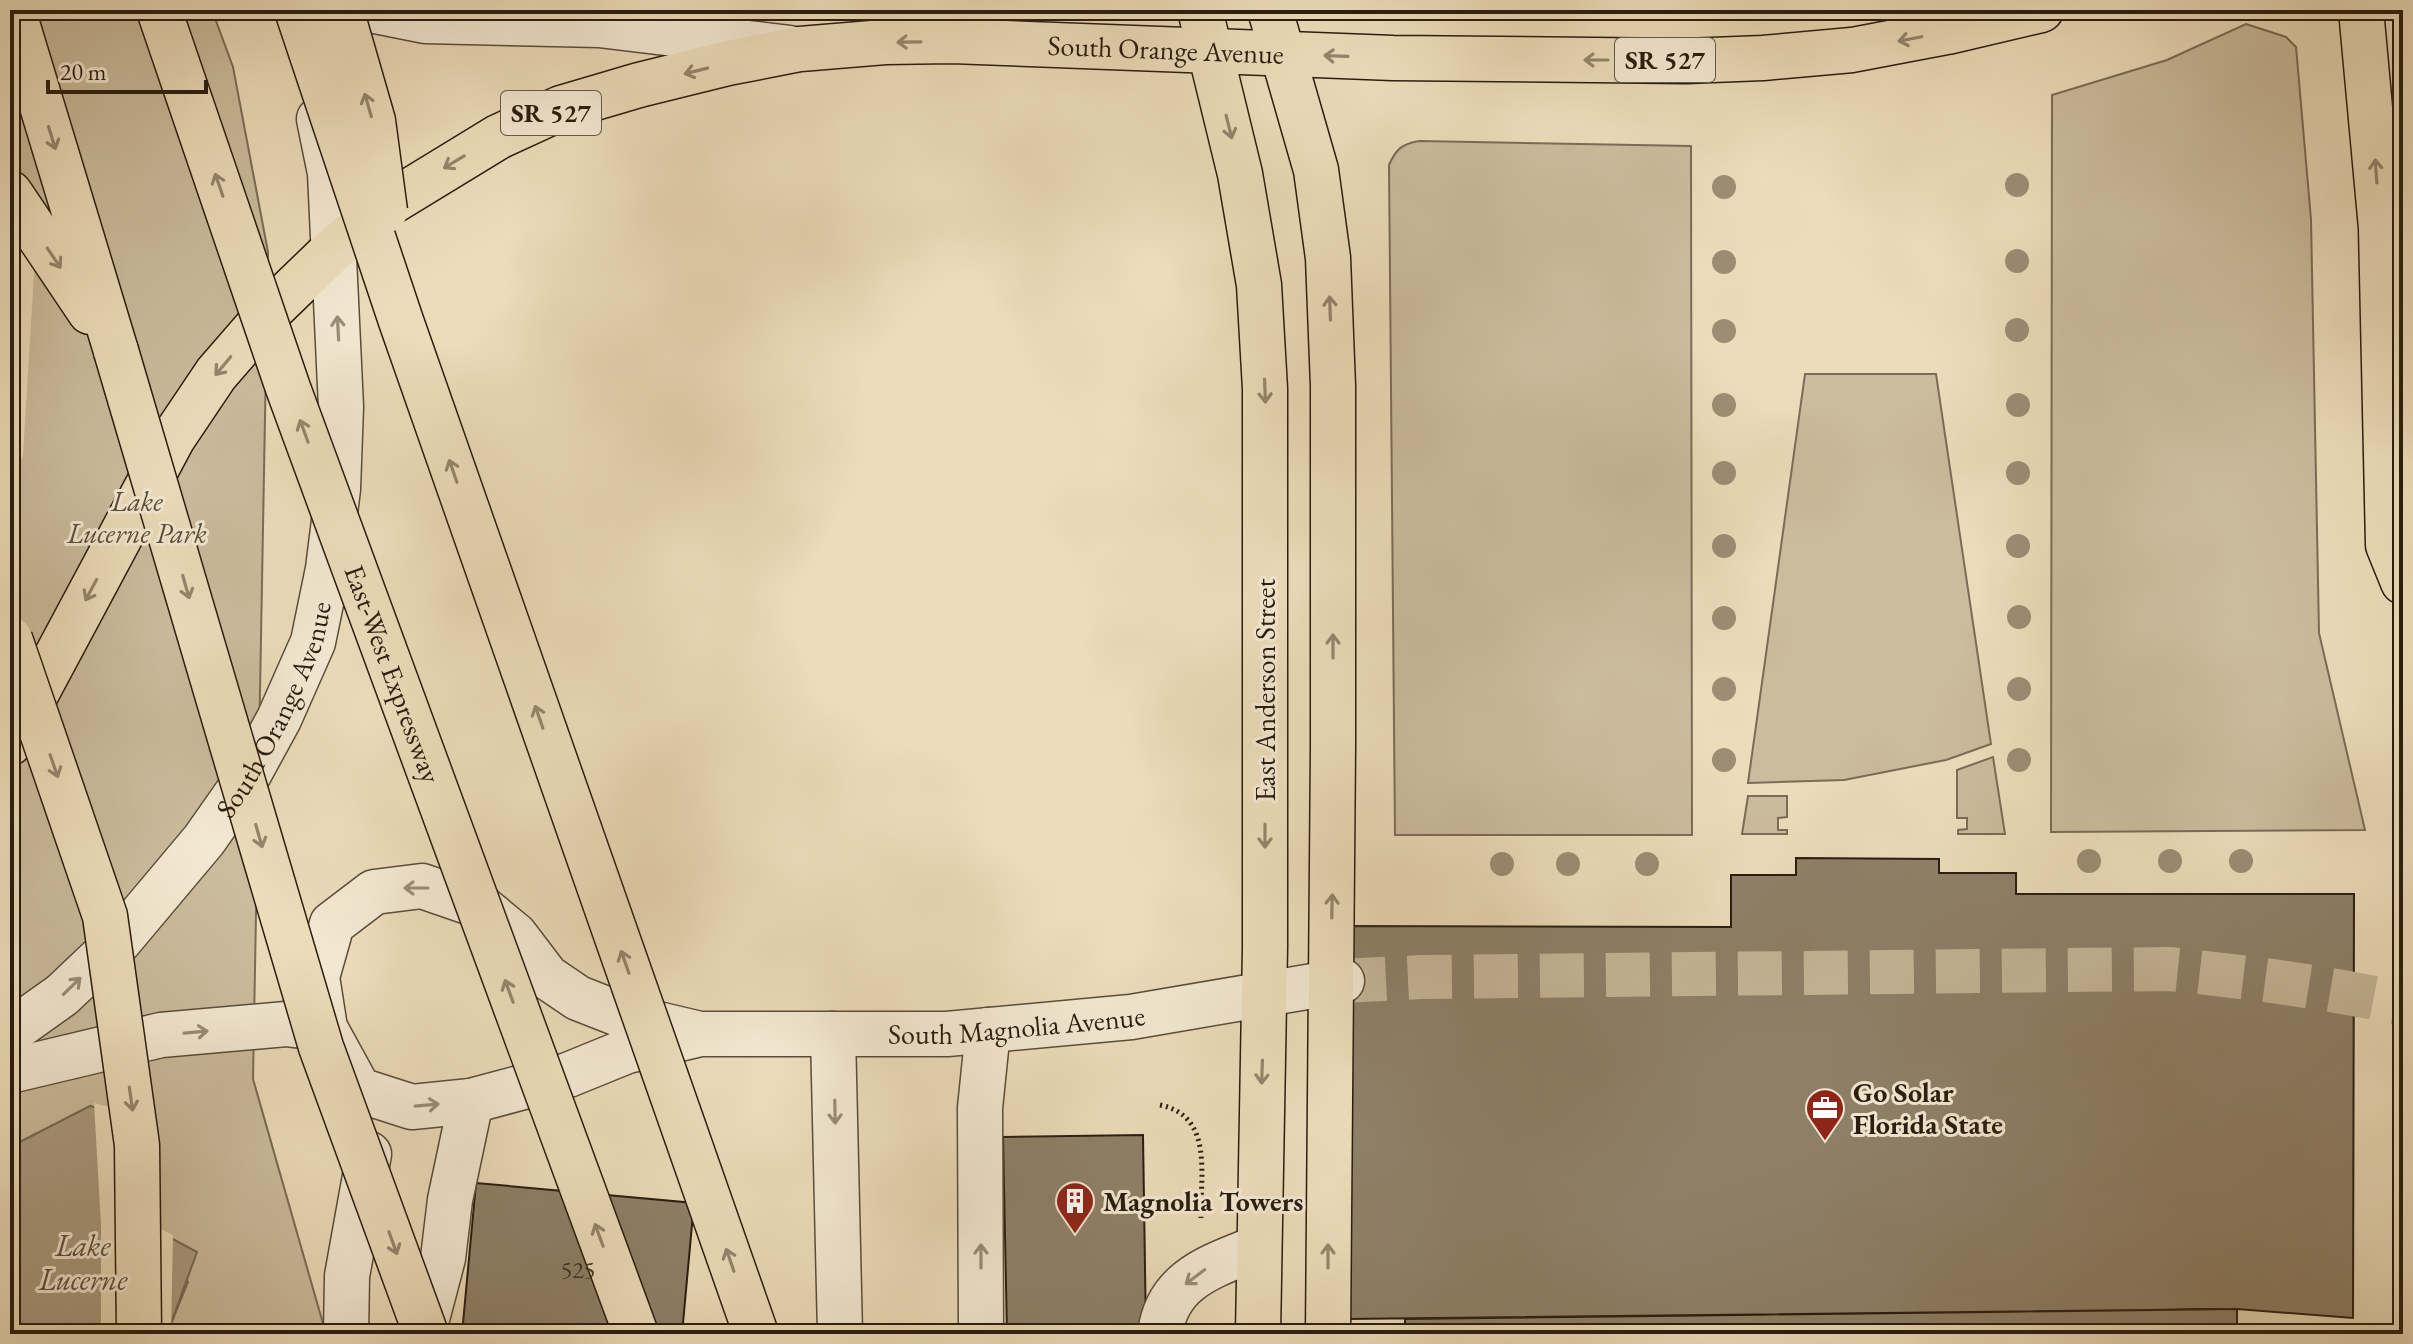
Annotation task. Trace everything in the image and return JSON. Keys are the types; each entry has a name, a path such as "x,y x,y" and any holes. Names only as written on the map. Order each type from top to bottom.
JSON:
{"main road":[{"path":"13,10 321,1047 425,1334"},
{"name":"East-West Expressway","path":"159,10 294,403 636,1334"},
{"path":"297,10 401,321 756,1334"},
{"path":"341,10 373,121 401,321"},
{"path":"952,41 1003,10"},
{"name":"East Anderson Street","path":"1200,10 1240,174 1259,285 1265,389 1264,994 1258,1334"},
{"path":"1270,10 1316,170 1328,258 1333,386 1336,982 1328,1334"},
{"name":"South Orange Avenue","path":"10,743 173,438 216,374 274,307 334,249 385,206 498,137 561,108 728,63 800,49 885,42 952,41 1393,58 1763,58 1852,50 2041,10"},
{"path":"2361,10 2381,228 2388,545 2403,582"},
{"path":"10,193 116,351"},
{"path":"10,639 105,916 137,1145 139,1334"}],"street":[{"path":"285,10 311,76 330,173 334,249"},
{"path":"370,10 425,21 599,25 800,49"},
{"name":"South Orange Avenue","path":"10,1032 62,995 120,940 204,840 244,783 279,719 313,642 328,569 338,489 341,407 334,249"},
{"name":"South Magnolia Avenue","path":"700,1034 624,1016 578,998 547,977 515,935 480,906 422,886 374,892 332,924 317,977 325,1028 359,1090 412,1107 471,1101 568,1075 627,1051 700,1034 947,1034 1131,1017 1336,982"},
{"path":"10,1071 161,1035 286,1024 325,1028"},
{"path":"981,1334 980,1108 988,1030"},
{"path":"833,1034 840,1334"},
{"path":"346,1334 347,1276 380,1097"},
{"path":"425,1334 443,1258 450,1200 471,1101"},
{"path":"1160,1334 1167,1304 1202,1270 1259,1247"}],"path":[{"path":"1160,1105 1176,1108 1191,1119 1200,1142 1202,1270"}],"green space":[{"name":"Lake Lucerne Park","path":"10,10 212,10 233,67 268,252 253,1079 326,1334 167,1334 188,1282 143,1223 90,1106 10,1147 10,477 19,455 10,151"},
{"path":"2246,24 2286,37 2296,47 2311,219 2319,633 2365,830 2051,832 2052,95 2167,60"},
{"path":"1419,141 1691,146 1692,835 1395,835 1389,165 1400,148"},
{"path":"1805,374 1936,374 1991,744 1946,760 1844,780 1748,783"},
{"path":"1993,757 2005,834 1958,834 1958,830 1967,829 1967,818 1957,818 1957,770"},
{"path":"1748,796 1787,796 1787,817 1778,818 1778,830 1787,830 1787,834 1742,834"}],"water":[{"name":"Lake Lucerne","path":"90,1106 119,1113 143,1223 197,1252 167,1334 10,1334 10,1147"}],"pier":[{"path":"10,147 14,150 37,224 23,455 15,476 10,464"},
{"path":"94,1103 121,1110 146,1221 173,1235 171,1334 101,1334 101,1226"}],"building":[{"path":"1796,858 1939,859 1939,873 2016,873 2016,894 2354,894 2353,1318 2237,1309 1346,1319 1343,926 1731,927 1731,875 1796,875"},
{"name":"Magnolia Towers","path":"1143,1135 1146,1334 1007,1334 1003,1137"},
{"path":"476,1183 694,1203 682,1334 462,1334"},
{"path":"2237,1309 2237,1334 1405,1334 1405,1319"}],"tunnel":[{"path":"1342,981 1422,977 2169,969 2286,983 2403,1004"}],"place":[{"name":"Go Solar Florida State","path":"1825,1142"},
{"name":"Magnolia Towers","path":"1075,1235"}]}
